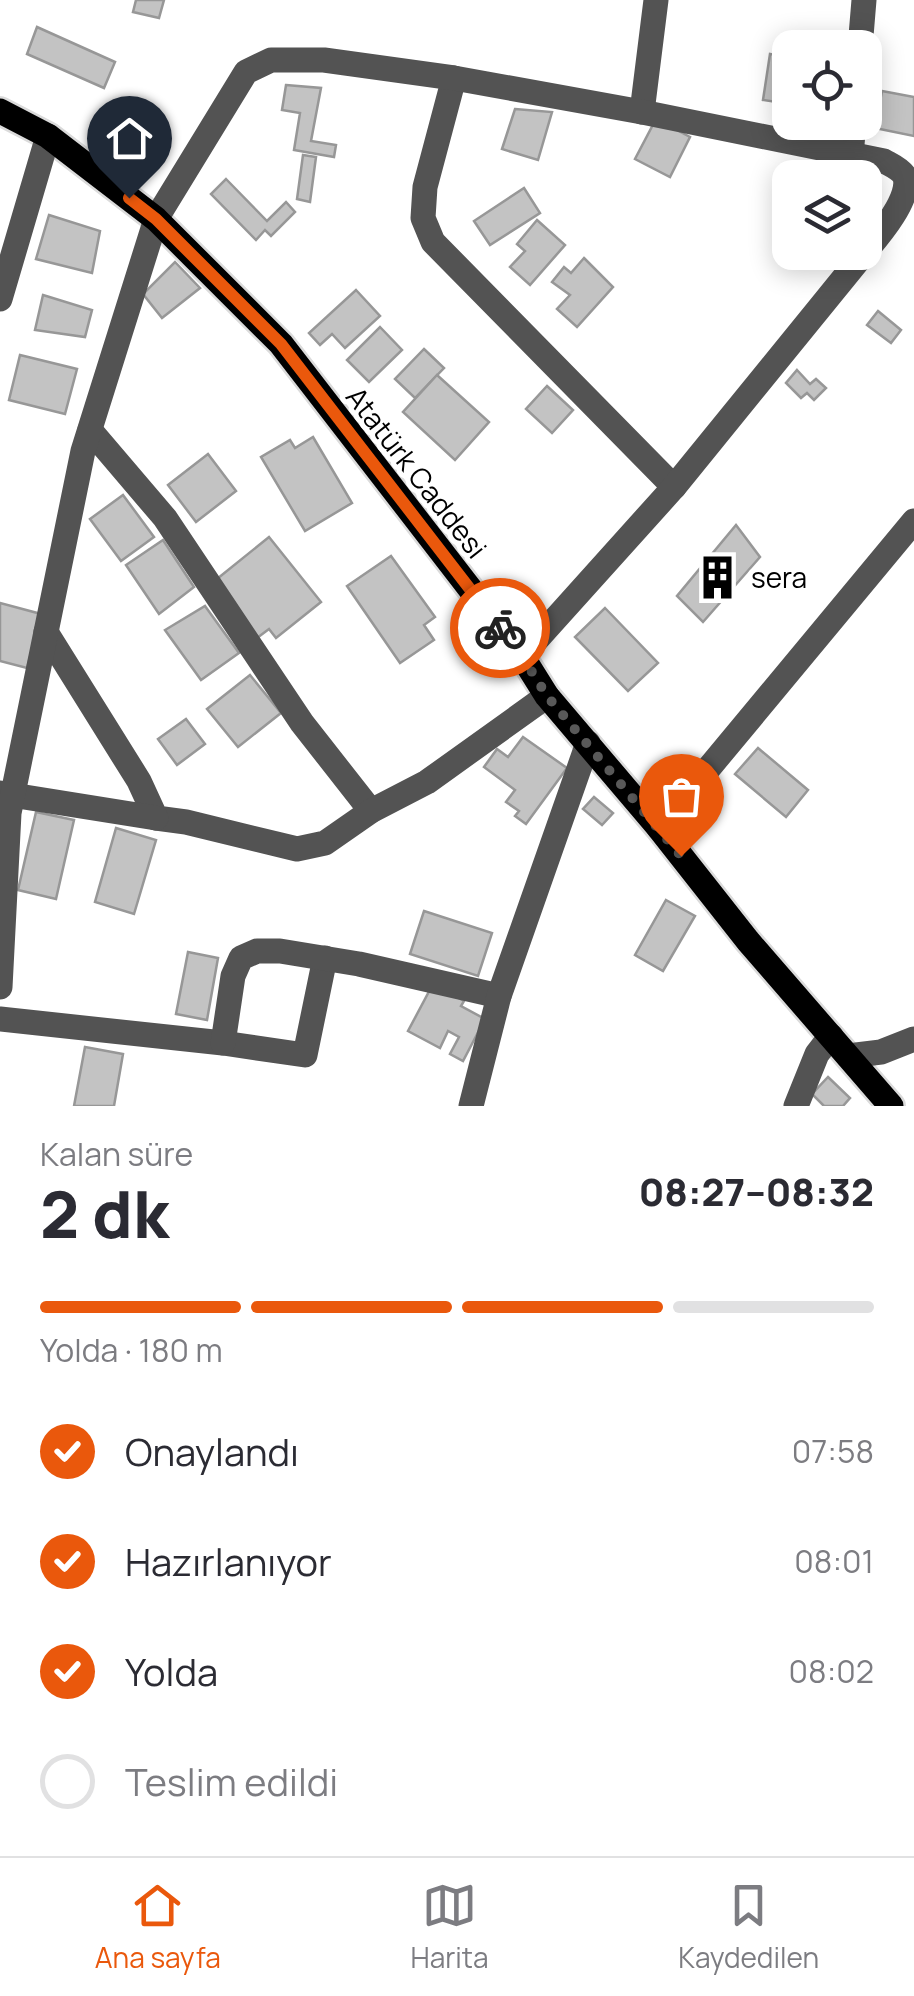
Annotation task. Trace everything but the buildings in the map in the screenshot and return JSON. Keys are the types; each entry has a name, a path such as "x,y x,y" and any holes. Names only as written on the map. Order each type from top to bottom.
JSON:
{"main road":[{"name":"Atatürk Caddesi","path":"0,110 48,136 156,219 281,344 522,656 547,696 748,941 891,1106"}],"street":[{"path":"642,112 656,0"},
{"path":"862,30 864,0"},
{"path":"0,988 9,813 6,794 46,632 81,459 156,219 246,72 271,60 324,60 454,78 873,160"},
{"path":"454,78 425,186 423,218 433,242 674,487"},
{"path":"0,299 48,136"},
{"path":"851,156 852,140"},
{"path":"882,162 897,168 905,177 906,188 901,203 882,229"},
{"path":"522,656 674,487 850,270"},
{"path":"90,430 165,518 302,723 371,810"},
{"path":"659,828 914,521"},
{"path":"46,632 139,782 156,818"},
{"path":"6,794 186,822 297,849 325,843 371,810 427,782 547,696"},
{"path":"471,1106 499,996 588,742"},
{"path":"223,1042 234,976 241,958 257,950 359,964 499,996"},
{"path":"0,1019 223,1042 305,1055 325,958"},
{"path":"796,1106 817,1054 839,1046 881,1052 914,1039"}],"way so far":[{"path":"500,628 547,696 681,856"}],"place":[{"name":"sera","path":"718,577"}],"route":[{"path":"129,198 156,219 281,344 500,628"}]}
